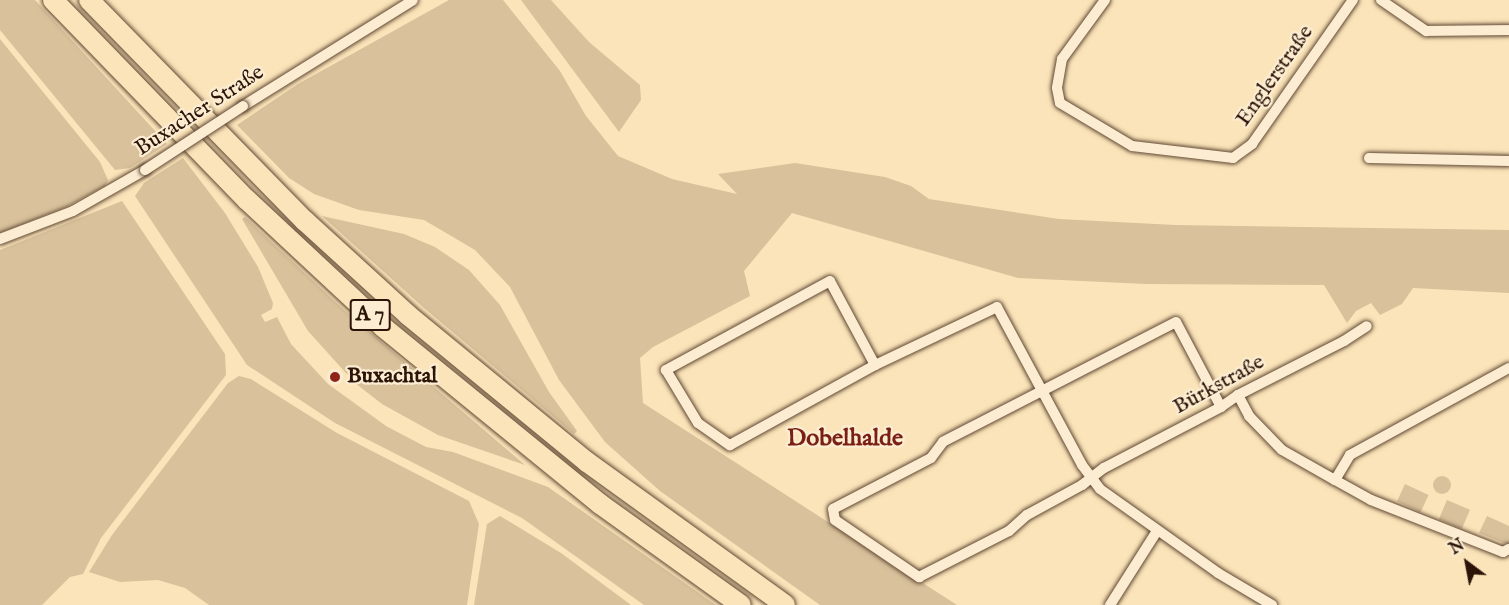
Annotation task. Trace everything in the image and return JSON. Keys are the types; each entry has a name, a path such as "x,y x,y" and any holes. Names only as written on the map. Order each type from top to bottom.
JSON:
{"highway":[{"name":"A 7","path":"53,0 247,200 383,327 600,504 741,605"},
{"name":"A 7","path":"89,0 305,221 408,315 587,462 785,605"}],"street":[{"name":"Buxacher Straße","path":"0,239 73,211 145,170 413,0"},
{"name":"Englerstraße","path":"1105,0 1062,59 1057,88 1060,103 1132,146 1233,158 1252,144 1353,0"},
{"path":"1381,0 1426,31 1509,30"},
{"path":"1369,158 1509,161"},
{"path":"875,365 830,281 666,369 698,423 730,445 875,365 989,308 1002,311 1090,478 1157,531 1272,605"},
{"path":"1044,390 1176,322 1221,407"},
{"name":"Bürkstraße","path":"1044,390 944,442 931,458 833,509 835,520 920,578 1009,531 1027,514 1090,478 1367,326"},
{"path":"1335,480 1350,455 1509,368"},
{"path":"1238,395 1249,416 1282,450 1381,504 1503,552 1509,549"},
{"path":"1110,605 1157,531"}],"shaded area":[{"path":"0,0 35,0 167,144 130,168 115,170 0,30"},
{"path":"449,0 503,0 560,71 586,116 618,156 672,179 737,194 718,174 795,163 885,177 911,186 929,199 1059,219 1175,225 1509,230 1509,293 1413,288 1402,304 1380,315 1371,303 1356,311 1347,323 1324,285 1146,284 1018,278 792,213 744,271 750,296 653,347 640,358 643,403 957,605 820,605 660,491 605,442 559,380 510,287 475,250 424,220 359,210 314,194 289,178 237,125 298,84"},
{"path":"521,0 551,0 589,42 640,85 641,100 619,132"},
{"path":"0,39 100,162 108,180 105,186 66,207 0,233"},
{"path":"183,158 225,213 258,267 273,303 272,309 261,315 265,322 277,317 291,344 328,384 386,426 426,447 453,452 548,487 716,605 644,605 522,518 335,423 247,365 135,196 144,183"},
{"path":"122,201 225,354 226,375 101,538 83,574 70,577 42,605 0,605 0,250"},
{"path":"322,216 404,234 435,247 469,270 500,305 549,392 577,431 574,434 424,308"},
{"path":"245,217 343,309 525,465 438,435 382,404 355,383 308,331 242,219"},
{"path":"239,376 251,379 337,433 469,501 479,524 467,605 209,605 185,588 158,580 120,582 89,572 112,535 228,383"},
{"path":"1442,476 1448,479 1451,485 1448,491 1442,494 1436,491 1433,485 1436,479"},
{"path":"1405,484 1429,495 1421,512 1397,501"},
{"path":"1447,500 1470,510 1462,529 1439,519"},
{"path":"500,516 561,553 631,605 474,605 487,524"},
{"path":"1487,516 1509,526 1509,545 1479,533"}],"place":[{"name":"Buxachtal","path":"335,377"}],"district":[{"name":"Dobelhalde","path":"845,439"}]}
